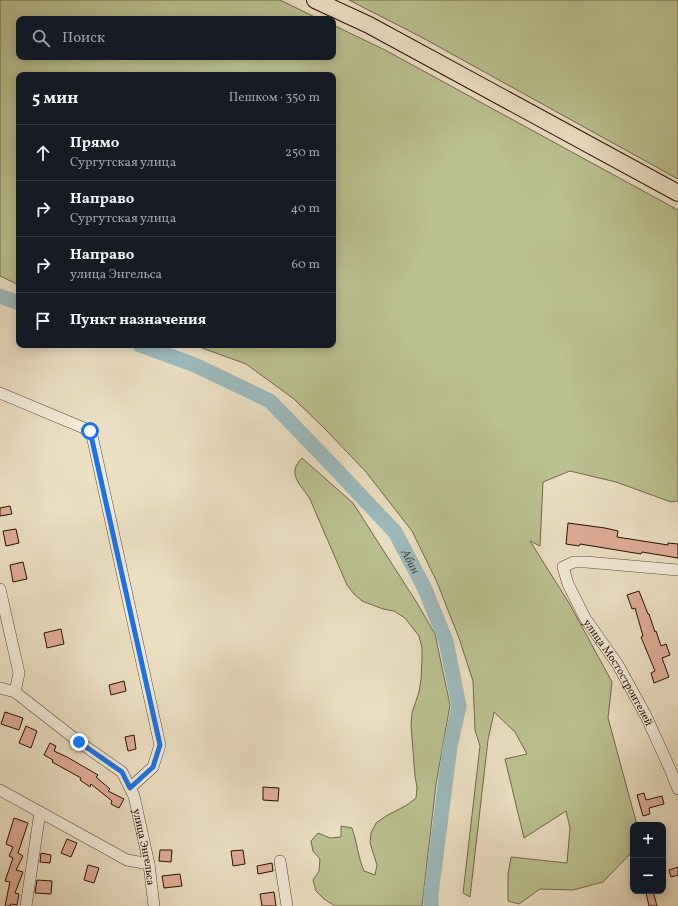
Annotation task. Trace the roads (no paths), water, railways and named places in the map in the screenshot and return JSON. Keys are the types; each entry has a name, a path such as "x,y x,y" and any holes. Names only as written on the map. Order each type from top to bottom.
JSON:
{"highway":[{"path":"315,0 370,24 678,193"}],"street":[{"path":"0,393 90,431 160,745 153,767 130,788"},
{"name":"улица Мостостроителей","path":"678,570 586,562 574,562 563,567 568,584 585,618 618,665 646,716 678,789"},
{"path":"0,589 19,674 15,692"},
{"name":"улица Энгельса","path":"0,688 15,692 79,742 122,772 134,796 148,864 154,906"},
{"path":"0,790 127,860 148,864"},
{"path":"26,906 40,812"},
{"path":"280,861 287,906"}],"waterway":[{"name":"Абин","path":"0,296 16,302"},
{"name":"Абин","path":"148,348 195,365 270,401 395,532 424,587 446,641 459,706 450,747 431,894 431,906"}]}
